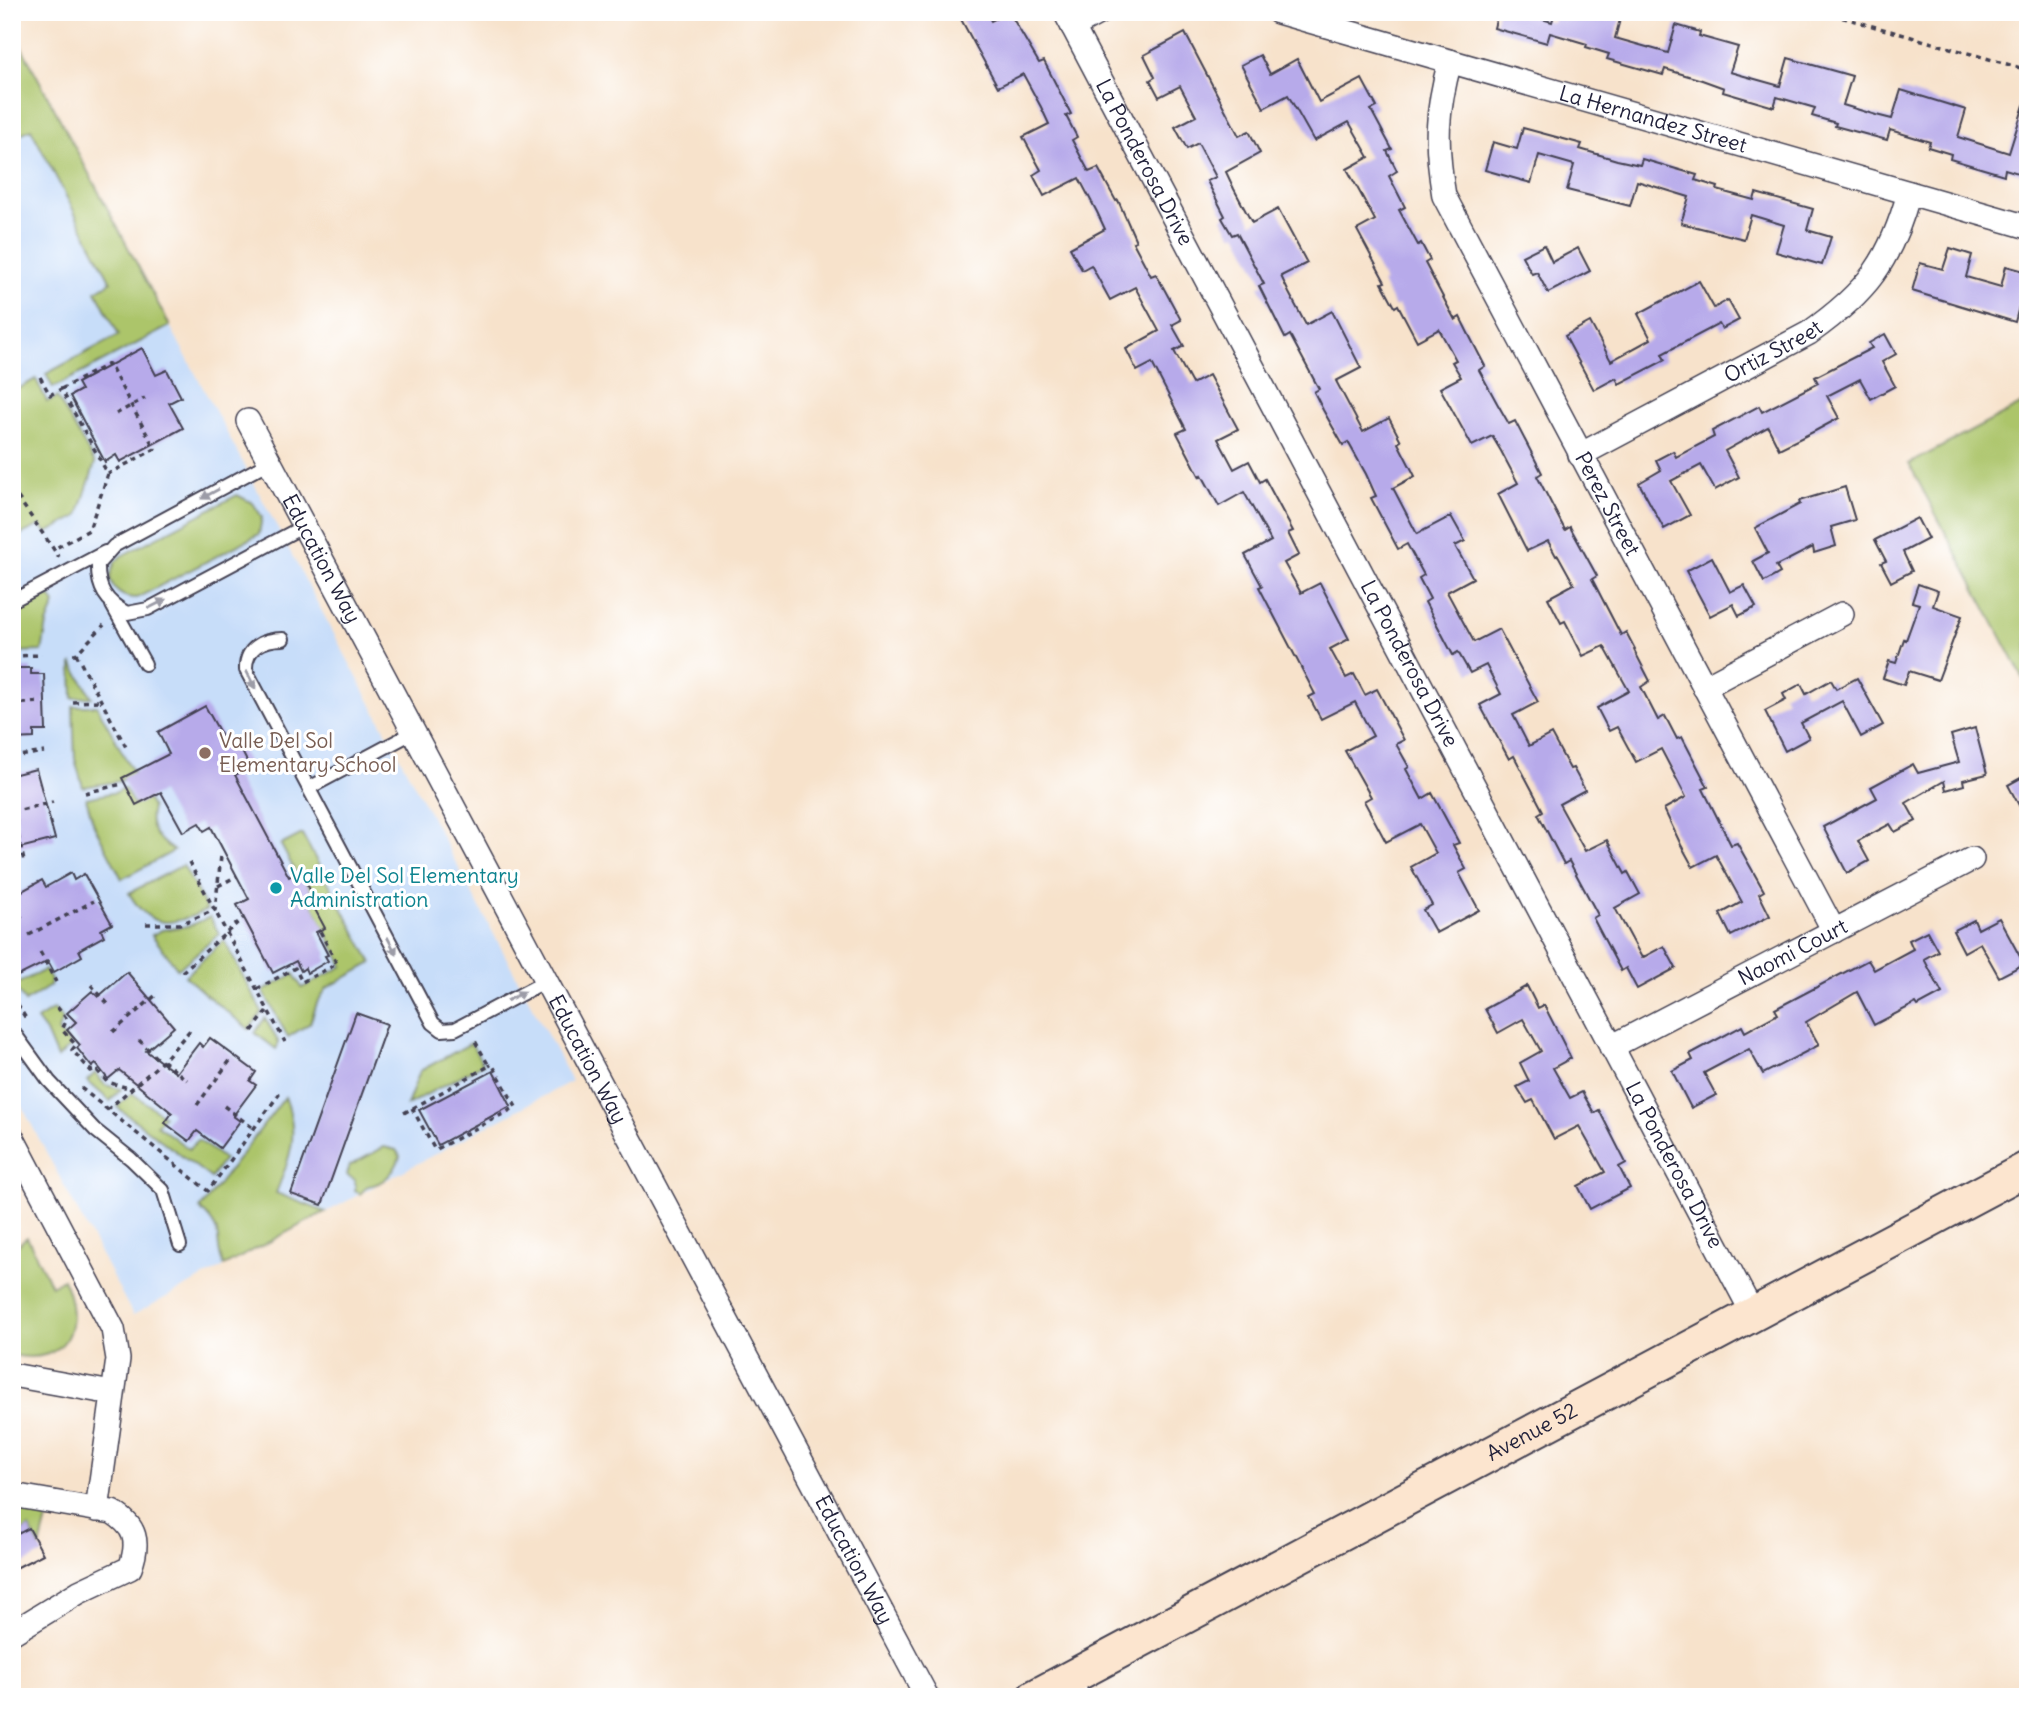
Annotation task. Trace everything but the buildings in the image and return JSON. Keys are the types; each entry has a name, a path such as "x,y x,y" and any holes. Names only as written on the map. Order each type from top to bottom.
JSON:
{"main road":[{"name":"Avenue 52","path":"1034,1697 1079,1686 1754,1314 2028,1168"}],"street":[{"path":"1069,20 1100,12"},
{"name":"La Hernandez Street","path":"1278,12 2028,227"},
{"name":"La Ponderosa Drive","path":"1069,20 1754,1314"},
{"name":"Perez Street","path":"1450,61 1441,97 1437,130 1438,162 1444,196 1834,931"},
{"name":"Ortiz Street","path":"1580,455 1809,333 1838,313 1864,288 1884,259 1900,228 1909,193"},
{"name":"Education Way","path":"248,421 927,1697"},
{"path":"1704,687 1842,614"},
{"name":"Naomi Court","path":"1611,1047 1972,859"},
{"path":"12,1137 113,1329 118,1359 97,1510"},
{"path":"12,1375 112,1393"},
{"path":"12,1494 112,1511 124,1519 135,1534 136,1552 130,1568 79,1592 12,1633"}],"lane":[{"path":"12,601 270,462"},
{"path":"112,605 127,613 148,609 304,526"},
{"path":"114,546 98,564 97,578 145,664"},
{"path":"283,639 271,639 253,649 245,659 246,670 433,1023 442,1030 455,1029 546,981"},
{"path":"309,788 414,732"},
{"path":"12,1030 49,1081 95,1130 131,1158 163,1190 180,1245"}],"path":[{"path":"1823,12 2028,70"},
{"path":"40,377 50,395 109,364 155,449 108,474 89,530 54,549"},
{"path":"61,389 108,474"},
{"path":"116,414 145,398"},
{"path":"12,489 67,572"},
{"path":"106,623 74,654 127,749"},
{"path":"12,656 42,655"},
{"path":"74,702 101,701"},
{"path":"12,704 41,702"},
{"path":"12,757 44,752"},
{"path":"85,793 122,784"},
{"path":"12,812 53,802"},
{"path":"18,835 24,861"},
{"path":"215,910 220,856"},
{"path":"189,862 285,1042"},
{"path":"218,886 237,876"},
{"path":"12,899 22,917"},
{"path":"29,935 94,901"},
{"path":"146,925 180,924 215,910"},
{"path":"182,972 243,918"},
{"path":"257,989 295,968 302,982 337,964 320,931"},
{"path":"40,952 56,982"},
{"path":"91,985 109,1005"},
{"path":"113,1032 156,995"},
{"path":"12,996 31,1026"},
{"path":"57,1007 67,1018 62,1030 76,1045 72,1050 91,1071 96,1069 107,1082 132,1089"},
{"path":"252,1031 268,1010"},
{"path":"24,1015 31,1011"},
{"path":"107,1110 162,1062 192,1028"},
{"path":"139,1040 162,1062 187,1080"},
{"path":"475,1041 489,1066"},
{"path":"197,1105 232,1058"},
{"path":"404,1113 412,1108 492,1064 516,1107 435,1150 412,1108"},
{"path":"74,1082 208,1191 280,1093"},
{"path":"224,1106 254,1128"}],"shaded area":[{"name":"Valle Del Sol Elementary School","path":"12,29 572,1081 133,1315 12,1088"}],"green space":[{"path":"12,29 170,326 53,388 46,374 119,335 96,291 111,282 31,129 12,138"},
{"path":"36,379 47,402 57,397 95,463 78,516 47,533 40,525 12,539 12,392"},
{"path":"2028,401 2028,687 1909,464"},
{"path":"237,495 253,503 262,517 259,534 137,598 123,595 116,590 110,577 115,562 121,556"},
{"path":"50,595 55,604 47,624 42,651 12,652 12,615"},
{"path":"72,663 92,697 73,698"},
{"path":"73,706 97,706 134,774 120,781 83,787 75,759"},
{"path":"124,788 134,805 147,798 152,808 152,828 163,843 174,851 122,879 94,825 86,798"},
{"path":"302,834 372,963 327,988 317,1003 310,1023 288,1037 263,991 294,974 302,988 343,966 311,902 315,899 300,871 296,873 281,845"},
{"path":"183,865 207,910 183,919 163,922 154,919 137,906 129,893"},
{"path":"210,917 219,934 178,969 152,935 162,930 189,926"},
{"path":"224,940 262,1012 249,1029 185,976"},
{"path":"45,970 51,980 50,986 25,1002 14,985"},
{"path":"54,1009 62,1019 58,1031 71,1046 57,1058 46,1032 37,1020"},
{"path":"265,1018 279,1043 276,1049 255,1033"},
{"path":"471,1043 483,1064 407,1105 420,1071"},
{"path":"95,1073 105,1085 121,1089 110,1101 87,1081"},
{"path":"132,1093 164,1116 157,1125 189,1149 198,1140 224,1159 211,1178 117,1107"},
{"path":"285,1097 292,1123 291,1146 276,1193 325,1212 224,1266 217,1231 200,1209"},
{"path":"384,1147 396,1150 400,1156 395,1167 384,1180 368,1186 360,1194 355,1190 355,1180 347,1175 349,1166"},
{"path":"27,1237 51,1286 63,1279 72,1312 71,1326 58,1348 47,1355 31,1357 12,1355 12,1250"},
{"path":"12,1508 48,1515 40,1547 29,1528 12,1537"}],"place":[{"name":"Valle Del Sol Elementary School","path":"205,753"},
{"name":"Valle Del Sol Elementary Administration","path":"276,888"}]}
